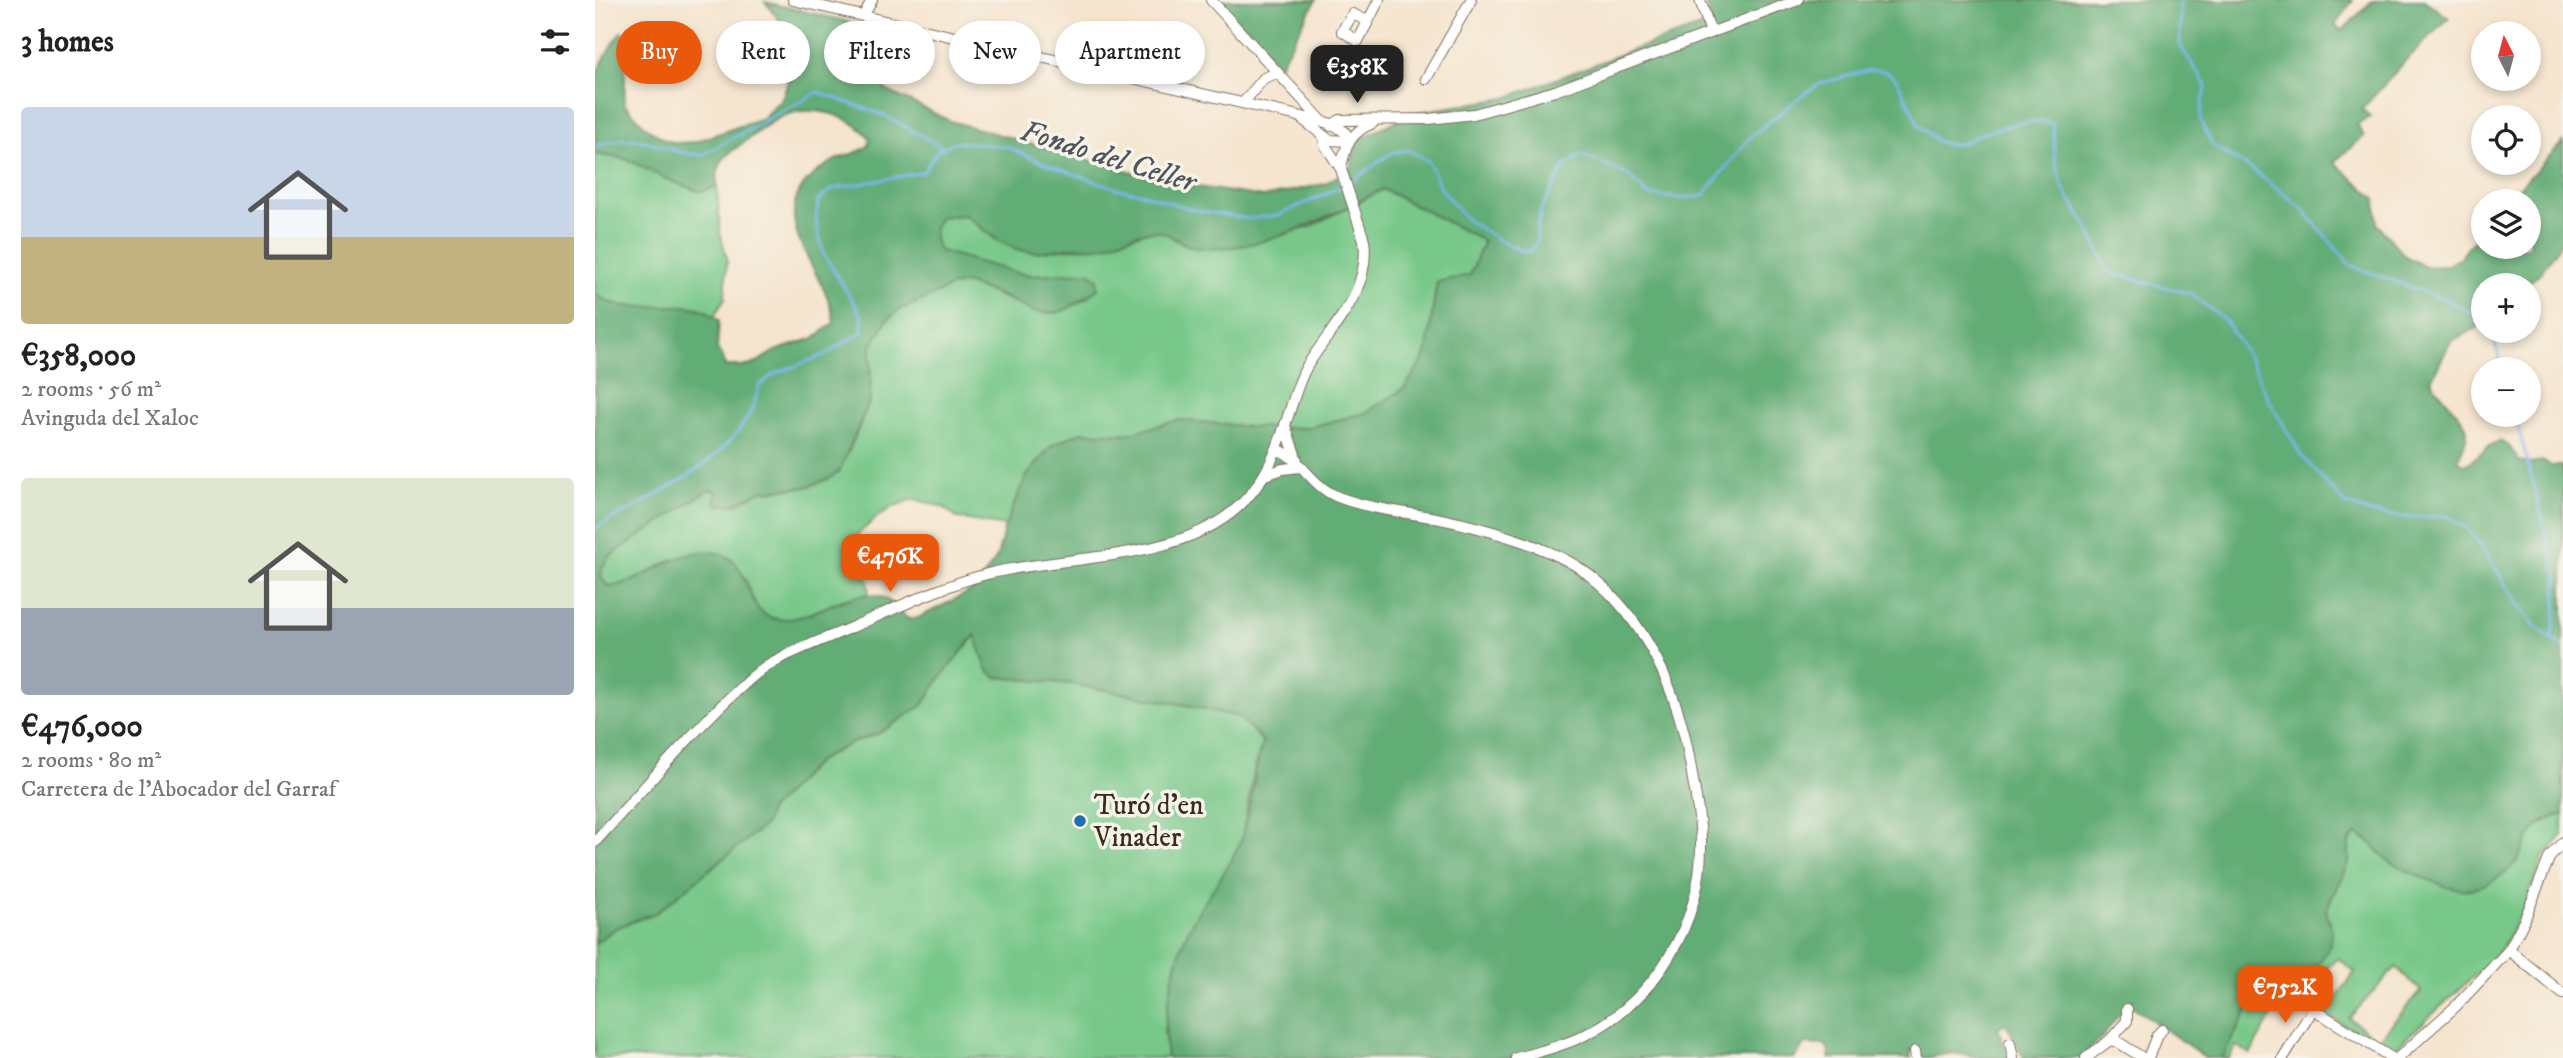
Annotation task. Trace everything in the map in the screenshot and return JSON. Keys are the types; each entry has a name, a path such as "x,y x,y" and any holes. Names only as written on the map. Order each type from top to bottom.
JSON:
{"street":[{"path":"793,0 1331,122 1429,120 1474,114 1555,92 1798,0"},
{"path":"864,15 872,0"},
{"path":"1211,0 1311,109 1345,132 1349,141"},
{"path":"1367,21 1379,0"},
{"path":"1426,79 1471,0"},
{"path":"1700,0 1711,33"},
{"path":"1263,58 1264,78"},
{"path":"1243,103 1264,78 1277,73"},
{"path":"1298,116 1336,142 1349,141"},
{"path":"1342,173 1344,153 1349,141 1363,128 1380,121"},
{"path":"595,842 699,727 756,674 775,661 971,579 1028,565 1177,542 1229,514 1244,502 1265,475 1306,368 1342,318 1363,275 1364,240 1342,173 1325,145 1324,136 1331,122"},
{"path":"1285,425 1300,467"},
{"path":"1275,453 1289,455 1324,490 1345,500 1440,519 1504,536 1580,568 1615,597 1632,619 1663,675 1680,719 1693,782 1701,842 1700,862 1688,922 1659,972 1643,992 1621,1011 1583,1037 1515,1058"},
{"path":"1265,475 1300,467"},
{"path":"2398,1058 2455,1007 2509,950 2550,856 2563,842"},
{"path":"2509,950 2563,994"},
{"path":"2086,1058 2110,1040 2127,1021 2127,1009"},
{"path":"2283,1058 2313,1009 2392,1058"},
{"path":"2110,1040 2145,1058 2162,1030"},
{"path":"2010,1043 2013,1058"}],"green space":[{"path":"1219,0 1316,0 1279,66"},
{"path":"1705,0 2353,0 2335,25 2342,31 2373,0 2424,0 2449,18 2362,109 2370,117 2357,125 2364,136 2334,162 2376,199 2377,224 2405,256 2425,267 2446,266 2461,257 2471,244 2471,259 2541,259 2541,189 2518,189 2531,175 2541,175 2541,165 2563,142 2563,239 2540,273 2471,273 2471,331 2451,341 2431,380 2466,426 2466,439 2458,460 2465,465 2490,445 2500,441 2509,446 2519,461 2544,461 2551,466 2563,466 2563,814 2543,822 2533,831 2511,868 2487,884 2460,890 2433,882 2397,866 2370,842 2356,834 2349,842 2349,861 2326,910 2331,930 2328,949 2321,960 2301,978 2253,1000 2222,1058 2206,1058 2128,1003 2102,1037 2080,1058 2024,1058 2006,1023 1998,1027 2008,1058 1953,1053 1925,1058 1910,1050 1911,1058 1829,1058 1826,1045 1805,1044 1795,1058 1167,1058 1168,1008 1180,953 1192,923 1241,840 1263,741 1239,717 1073,684 996,677 987,669 975,635 940,678 923,705 879,733 849,744 818,761 769,811 765,825 657,912 616,928 595,943 595,294 621,305 678,306 706,311 719,320 717,349 725,366 754,364 775,351 814,338 834,323 830,304 796,229 794,211 799,193 815,173 835,160 865,148 869,145 870,138 861,129 838,116 813,111 787,115 768,124 729,153 721,163 717,186 704,191 664,178 627,159 595,154 595,76 616,39 616,84 625,84 624,104 647,128 665,140 677,143 695,142 763,118 782,98 787,84 810,84 810,21 780,21 765,2 845,21 824,21 824,84 884,84 884,89 950,121 1172,183 1264,197 1324,184 1351,168 1356,141 1412,113 1506,98 1712,23","holes":["1383,189 1484,241 1470,275 1437,282 1426,355 1405,388 1365,413 1306,428 1250,427 1178,420 1128,434 1081,432 1052,445 1026,477 1005,526 997,557 974,590 918,618 908,619 884,598 870,595 856,596 797,618 783,620 769,617 755,603 733,561 722,554 707,552 681,557 620,584 607,586 601,577 602,567 610,556 707,491 717,490 717,505 734,505 761,491 807,487 839,472 870,400 871,347 887,320 899,310 965,283 998,294 1032,311 1046,313 1067,309 1098,289 1098,279 1089,272 1031,275 940,251 934,234 940,217 965,215 1000,241 1013,248 1028,251 1100,247 1154,231 1165,233 1191,247 1221,248 1245,245 1293,231"]},
{"path":"595,154 627,159 664,178 698,191 717,186 720,233 727,258 725,298 714,317 685,308 623,306 608,302 595,294"},
{"path":"1383,189 1484,241 1470,275 1437,282 1426,355 1405,388 1365,413 1306,428 1250,427 1178,420 1128,434 1081,432 1052,445 1026,477 1005,526 957,518 943,507 918,500 910,500 878,516 858,534 850,550 852,560 868,580 869,596 841,601 798,618 777,620 760,611 744,576 673,559 629,583 607,586 601,577 602,567 610,556 707,491 717,489 717,505 734,505 761,491 807,487 828,479 849,451 870,400 871,347 887,320 899,310 965,283 1022,305 1067,309 1089,297 1060,275 1013,272 940,251 934,234 940,217 965,215 995,239 1014,248 1039,251 1102,246 1155,231 1166,232 1177,241 1222,248 1310,227"},
{"path":"975,635 987,669 996,677 1073,684 1240,717 1263,742 1255,766 1241,841 1220,881 1168,1003 1164,1029 1167,1058 595,1058 595,943 616,928 657,912 764,825 769,811 818,761 849,744 879,733 923,705 940,678"},
{"path":"2563,814 2563,835 2543,857 2524,909 2498,954 2392,1051 2285,993 2250,1054 2236,1046 2229,1058 2222,1058 2253,1000 2301,978 2321,960 2328,949 2331,930 2326,910 2349,861 2349,842 2356,834 2373,842 2385,857 2516,862 2533,831","holes":["2338,958 2355,972 2330,1007 2314,991 2322,972","2396,967 2421,991 2378,1040 2349,1018"]}],"waterway":[{"path":"2180,0 2180,45 2206,86 2200,120 2213,146 2253,170 2302,208 2350,265 2449,301 2471,312"},
{"path":"1349,183 1391,153 1408,150 1428,161 1441,189 1467,220 1524,252 1531,250 1537,243 1541,210 1564,167 1581,155 1630,177 1648,195 1680,198 1703,196 1751,136 1808,91 1822,83 1866,71 1887,72 1897,80 1919,125 1937,141 1949,145 1963,143 1980,134 2018,123 2042,121 2053,124 2055,161 2063,188 2088,228 2109,272 2191,294 2225,320 2249,358 2269,400 2301,455 2344,503 2371,513 2401,517 2448,516 2466,528 2481,546 2535,626 2563,647"},
{"name":"Fondo del Celler","path":"595,147 617,140 635,139 702,155 818,92 886,116 942,147"},
{"path":"595,528 676,483 713,457 743,425 759,386 774,374 824,355 862,332 862,316 823,253 816,222 818,200 833,189 923,172 937,151 954,142 1008,147 1048,165 1119,189 1194,210 1250,219 1279,215 1343,186"},
{"path":"2494,343 2500,357"},
{"path":"2518,427 2557,575 2552,636"}],"place":[{"name":"Turó d'en Vinader","path":"1080,821"}]}
